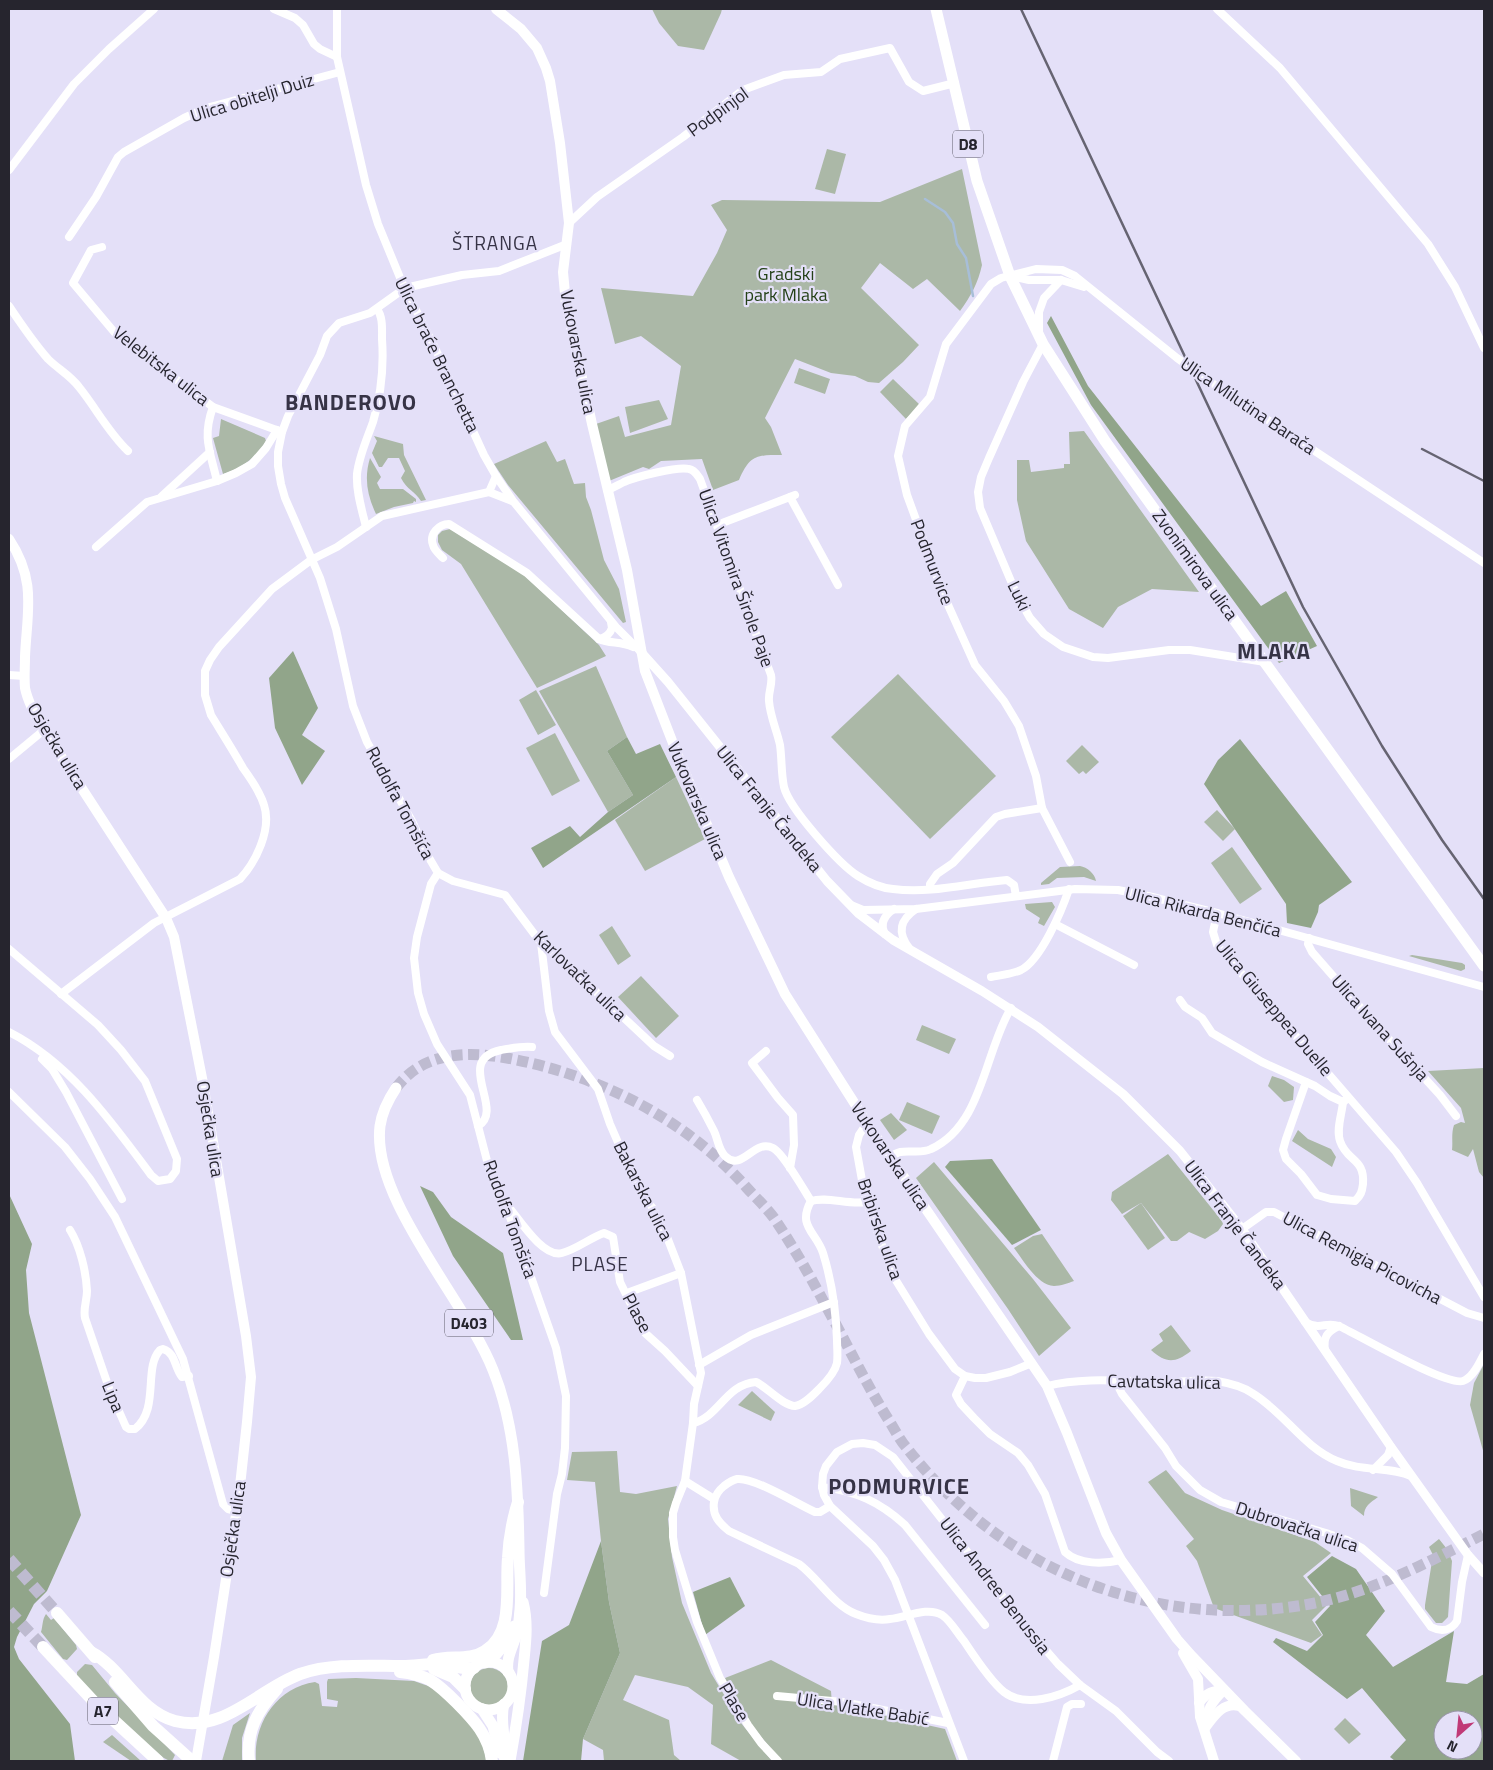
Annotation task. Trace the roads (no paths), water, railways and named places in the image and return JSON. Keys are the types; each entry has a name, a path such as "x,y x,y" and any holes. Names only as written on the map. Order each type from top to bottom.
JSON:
{"highway":[{"path":"424,1666 438,1658 469,1656 485,1651 500,1634 506,1617 511,1527 518,1502"},
{"name":"A7","path":"57,1613 153,1726 187,1757"},
{"name":"A7","path":"147,1761 104,1721 58,1672 47,1652 96,1704 158,1761"},
{"path":"90,1652 106,1662 153,1710 167,1718 184,1722 206,1722 227,1715 268,1690 310,1672 355,1666 424,1666 439,1664 460,1668 480,1665"},
{"path":"355,1666 413,1674 438,1685 480,1728 489,1747 492,1761"},
{"path":"424,1666 446,1673 460,1682 465,1689"},
{"path":"249,1761 249,1742 252,1727 263,1704 282,1684"}],"main road":[{"name":"Vukovarska ulica","path":"496,9 530,39 542,57 546,68 560,143 569,223 563,272 566,304 607,490 627,570 645,671 676,751 730,877 765,955 785,994 867,1123 1047,1386 1068,1433 1106,1533 1121,1560 1177,1639 1224,1690 1208,1708 1205,1729"},
{"name":"D8","path":"936,9 977,181 1010,276"},
{"name":"Zvonimirova ulica","path":"1010,276 1042,342 1106,441 1484,966"},
{"name":"Osječka ulica","path":"9,539 20,559 28,582 29,608 24,676 28,699 44,730 166,918 174,937 201,1074 246,1336 251,1377 248,1422 214,1657 196,1761"},
{"name":"D403","path":"396,1088 386,1105 380,1127 380,1151 385,1173 410,1226 480,1342 503,1398 510,1428 516,1468 520,1593 517,1634 508,1660 512,1692 504,1704 502,1714 505,1749 502,1761"},
{"path":"510,1761 522,1687 525,1643 526,1617 520,1593"},
{"name":"D403","path":"502,1761 493,1726 482,1709 473,1704 469,1699 465,1689 467,1677 480,1665 500,1652 518,1617"},
{"name":"Vukovarska ulica","path":"1177,1639 1183,1654 1198,1679 1200,1717 1214,1761"},
{"path":"480,1665 495,1663 508,1672"},
{"path":"1199,1703 1208,1693 1214,1690 1224,1690 1296,1761"},
{"path":"482,1709 494,1709 504,1704"},
{"path":"1205,1729 1220,1710 1232,1704 1239,1706"}],"street":[{"path":"9,170 74,84 109,49 154,9"},
{"path":"274,9 295,18 303,24 314,44 337,57"},
{"name":"Ulica braće Branchetta","path":"337,9 337,57 370,200 390,256 405,288 484,455 496,476 514,502 609,618 641,652"},
{"path":"1217,9 1280,68 1428,244 1455,288 1484,348"},
{"name":"Podpinjol","path":"569,223 597,197 684,136 743,90 784,75 821,72 840,59 890,48 909,82 923,91 955,83"},
{"name":"Ulica obitelji Duiz","path":"69,238 96,197 118,157 124,152 184,118 206,108 340,72"},
{"path":"405,288 462,275 499,271 566,244"},
{"name":"Velebitska ulica","path":"102,247 91,250 74,283 115,333 213,407 279,431"},
{"name":"Ulica Milutina Barača","path":"1010,276 1022,271 1036,269 1062,270 1075,276 1206,379 1484,563"},
{"path":"1010,276 1028,280 1061,280 1089,288"},
{"name":"Podmurvice","path":"1010,276 999,279 991,284 949,339 930,397 904,428 898,456 907,495 944,596 975,665 1004,701 1019,726 1036,776 1042,808 1070,862"},
{"path":"1042,342 1038,325 1040,307 1045,295 1061,280"},
{"name":"Rudolfa Tomšića","path":"405,288 378,309 347,320 333,328 327,336 320,355 279,431 278,466 281,484 320,578 353,706 367,742 438,873 431,884 417,937 414,958 418,992 424,1014 437,1044 470,1095 492,1180 505,1203 556,1348 566,1396 565,1448 544,1593"},
{"path":"9,306 32,340 48,359 78,386 110,432 128,451"},
{"path":"366,527 358,490 358,472 378,402 382,372 383,350 378,309"},
{"name":"Luki","path":"1042,342 989,458 981,477 978,492 980,508 1016,593 1030,618 1044,634 1063,647 1093,656 1108,658 1169,650 1190,650 1265,662"},
{"path":"213,407 206,432 217,481"},
{"path":"96,547 147,502 217,481 236,473 256,460 279,431"},
{"path":"159,498 210,452"},
{"name":"Ulica Vitomira Širole Paje","path":"607,490 625,482 680,468 689,469 700,480 771,675 769,703 782,756 784,788 792,805 838,859 857,876 884,888 904,890 930,889 1007,880 1014,885 1016,896"},
{"path":"489,492 496,476"},
{"path":"62,994 154,923 240,879 246,873 264,836 266,820 264,806 254,784 211,715 206,704 205,677 207,665 219,647 272,589 311,560 338,547 386,514 489,492 514,502"},
{"path":"717,525 792,496 838,585"},
{"path":"443,558 433,547 432,538 437,529 449,524 527,573 598,639 604,642 623,643 641,652"},
{"path":"598,639 604,638 612,630 609,618"},
{"name":"Ulica Franje Čandeka","path":"641,652 827,881 849,904 885,934 912,952 1011,1008 1038,1027 1113,1085 1180,1150 1242,1229 1391,1448 1468,1556 1484,1572"},
{"path":"9,675 24,676"},
{"path":"9,759 44,730"},
{"path":"930,889 930,884 937,874 953,863 996,817 1042,808"},
{"name":"Karlovačka ulica","path":"438,873 452,881 505,895 541,943 561,959 654,1046 670,1056"},
{"name":"Ulica Rikarda Benčića","path":"849,904 863,910 916,909 1069,890 1097,888 1133,892 1310,938 1484,987"},
{"path":"991,977 1026,967 1041,948 1055,924 1069,890"},
{"path":"885,934 882,929 882,923 885,917 894,909"},
{"path":"912,952 902,938 901,930 906,918 916,909"},
{"name":"Ulica Giuseppea Duelle","path":"1217,913 1213,932 1218,946 1346,1100 1396,1152 1417,1183 1484,1297"},
{"path":"1055,924 1134,965"},
{"name":"Ulica Ivana Sušnja","path":"1310,938 1308,944 1312,952 1440,1095 1456,1116"},
{"name":"Bakarska ulica","path":"541,943 550,1011 555,1032 598,1089 610,1124 640,1193 652,1207 667,1236 681,1273 701,1373 694,1404 685,1481"},
{"path":"9,949 98,1025 121,1050 145,1081 178,1159 176,1171 170,1180 158,1181 151,1175 123,1136 91,1097 44,1055 9,1032"},
{"name":"Ulica Giuseppea Duelle","path":"1180,1000 1186,1007 1202,1018 1212,1032 1262,1062 1306,1082 1330,1096 1346,1100"},
{"path":"890,1156 901,1152 929,1151 959,1127 972,1108 1000,1026 1011,1008"},
{"path":"478,1126 486,1116 480,1069 484,1059 491,1052 525,1046 532,1047"},
{"path":"766,1051 752,1063 793,1115 794,1145 790,1168"},
{"path":"44,1055 43,1059 52,1069 66,1092 122,1199"},
{"name":"Ulica Giuseppea Duelle","path":"1306,1082 1283,1150 1286,1159 1301,1174 1317,1195 1331,1199 1355,1201 1362,1191 1364,1172 1347,1154 1341,1142 1339,1128 1346,1100"},
{"name":"Lipa","path":"9,1092 64,1147 90,1179 115,1217 183,1359 221,1497 225,1507 236,1512"},
{"path":"697,1100 725,1156 734,1161 741,1160 759,1148 768,1146 776,1150 811,1201"},
{"name":"Bribirska ulica","path":"867,1123 859,1134 856,1147 862,1185 866,1202 892,1274 946,1359 955,1370 965,1376"},
{"path":"811,1201 820,1199 856,1204 866,1202"},
{"path":"693,1423 705,1419 731,1392 747,1382 756,1382 776,1397 794,1406 801,1404 814,1394 832,1374 837,1364 834,1302 822,1250 806,1221 806,1212 811,1201"},
{"name":"Plase","path":"505,1203 538,1242 553,1252 563,1252 604,1233 609,1234 614,1242 620,1282 645,1333 698,1386"},
{"name":"Ulica Remigia Picovicha","path":"1242,1229 1266,1212 1274,1212 1467,1313 1484,1318"},
{"name":"Lipa","path":"70,1230 76,1240 84,1271 87,1291 84,1308 85,1318 110,1391 126,1427 129,1430 135,1429 145,1418 155,1358 160,1350 163,1348 172,1353 179,1373 182,1377 189,1376"},
{"path":"627,1293 681,1273"},
{"path":"698,1365 751,1335 834,1302"},
{"path":"1305,1322 1318,1327 1332,1324 1339,1326 1444,1379 1461,1382 1467,1379 1484,1354"},
{"path":"1324,1350 1325,1336 1339,1326"},
{"path":"1032,1363 1010,1372 986,1378 965,1376 956,1395 961,1404 985,1429 1018,1453 1028,1465 1045,1494 1063,1548 1069,1556 1104,1563 1121,1560"},
{"name":"Cavtatska ulica","path":"1047,1386 1075,1380 1116,1382 1216,1381 1243,1388 1274,1408 1309,1443 1325,1455 1344,1464 1373,1470 1399,1472 1411,1476"},
{"name":"Dubrovačka ulica","path":"1116,1382 1122,1394 1165,1448 1176,1466 1200,1490 1221,1502 1348,1540 1362,1548 1392,1574 1431,1627 1436,1630 1448,1629 1454,1626 1457,1620 1462,1582 1468,1556"},
{"name":"Ulica Andree Benussia","path":"964,1761 907,1616 895,1580 884,1560 862,1535 830,1506 824,1495 822,1487 826,1466 837,1452 852,1444 875,1445 886,1452 919,1489 1032,1634 1058,1664 1080,1685 1116,1711 1157,1752 1169,1761"},
{"path":"1373,1470 1388,1455 1391,1448"},
{"path":"830,1506 820,1512 815,1512 751,1481 739,1479 726,1484 714,1499 716,1515 722,1525 729,1531 799,1564 809,1571 841,1605 854,1613 878,1620 889,1620 924,1612 935,1612 942,1615 952,1625 1004,1692 1036,1700 1046,1700 1080,1685"},
{"path":"685,1481 714,1499"},
{"name":"Plase","path":"685,1481 676,1503 673,1537 675,1550 697,1622 720,1678 748,1725 761,1743 778,1761"},
{"path":"822,1487 838,1489 860,1496 878,1503 890,1511 905,1525 985,1625"},
{"name":"Ulica Vlatke Babić","path":"777,1696 843,1702 948,1723"},
{"path":"1053,1761 1067,1707 1072,1704 1081,1704"}],"waterway":[{"path":"925,199 945,212 953,223 957,244 966,258 973,296"}],"tunnel":[{"path":"396,1088 419,1067 446,1057 476,1055 507,1058 541,1066 607,1088 638,1103 696,1141 723,1163 774,1218 808,1272 864,1377 906,1447 945,1491 989,1529 1037,1560 1088,1584 1142,1600 1199,1609 1256,1610 1315,1603 1337,1598 1381,1583 1423,1565 1484,1534"},
{"path":"9,1559 57,1613"},
{"path":"9,1611 43,1647"}],"railway":[{"path":"1021,9 1303,607 1382,746 1442,840 1484,899"},
{"path":"1422,449 1484,481"}],"district":[{"name":"ŠTRANGA","path":"495,243"},
{"name":"BANDEROVO","path":"351,402"},
{"name":"MLAKA","path":"1274,651"},
{"name":"PLASE","path":"600,1264"},
{"name":"PODMURVICE","path":"899,1486"}],"park label":[{"name":"Gradski park Mlaka","path":"786,284"}]}
